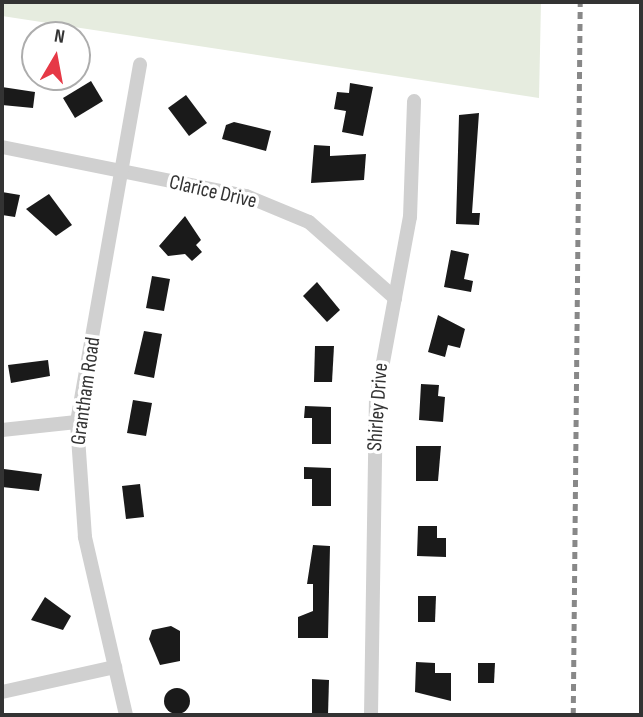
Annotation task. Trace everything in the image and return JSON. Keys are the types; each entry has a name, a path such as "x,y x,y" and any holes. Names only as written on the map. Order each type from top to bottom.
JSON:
{"street":[{"name":"Grantham Road","path":"126,715 77,485 78,422 125,173 141,65"},
{"name":"Shirley Drive","path":"371,715 376,400 410,217 414,101"},
{"name":"Clarice Drive","path":"2,147 246,196 309,222 395,298"},
{"path":"2,430 78,422"},
{"path":"2,692 115,667"}],"shaded area":[{"path":"2,2 541,2 539,98 91,30 91,21 35,21 2,16"}],"building":[{"path":"91,81 103,101 75,118 63,98 75,91 91,91"},
{"path":"350,83 373,87 363,136 342,132 346,111 334,109 337,92 349,93"},
{"path":"2,87 35,92 33,108 2,105"},
{"path":"186,95 207,123 189,136 168,108"},
{"path":"479,113 472,213 480,213 479,225 456,224 459,115"},
{"path":"234,122 271,131 266,151 222,139 226,125"},
{"path":"314,145 330,146 330,156 366,154 364,180 311,183"},
{"path":"2,192 20,195 15,217 2,215"},
{"path":"49,194 72,225 56,236 26,209"},
{"path":"185,216 201,240 196,245 202,252 192,261 185,254 168,256 159,246"},
{"path":"451,250 469,254 464,279 473,281 471,292 444,287"},
{"path":"152,276 170,279 164,311 146,308"},
{"path":"317,282 340,310 327,322 303,296"},
{"path":"438,315 465,329 460,348 448,345 445,357 428,352"},
{"path":"144,331 162,334 154,378 134,374"},
{"path":"315,346 334,346 332,382 314,382"},
{"path":"48,360 50,376 11,383 8,365"},
{"path":"421,384 439,385 438,396 445,397 443,422 419,420"},
{"path":"133,400 152,403 146,436 127,433"},
{"path":"305,406 331,407 331,444 312,444 312,418 304,418"},
{"path":"416,446 441,446 438,481 416,481"},
{"path":"304,467 331,468 331,506 312,506 312,479 304,479"},
{"path":"4,469 42,474 39,491 2,487"},
{"path":"140,484 144,517 126,519 122,486"},
{"path":"418,526 437,526 437,538 446,538 446,557 417,556"},
{"path":"313,545 330,546 328,638 298,638 298,617 313,611 313,584 307,584"},
{"path":"418,596 436,596 435,622 418,622"},
{"path":"45,597 71,616 63,630 31,620"},
{"path":"171,626 180,631 180,661 160,665 149,639 152,630"},
{"path":"416,662 435,663 435,673 451,673 451,701 415,692"},
{"path":"478,663 495,663 494,683 478,683"},
{"path":"312,679 329,680 328,715 312,715"},
{"path":"177,688 186,692 190,701 186,710 177,714 168,710 164,701 168,692"}],"railway":[{"path":"573,715 580,2"}]}
